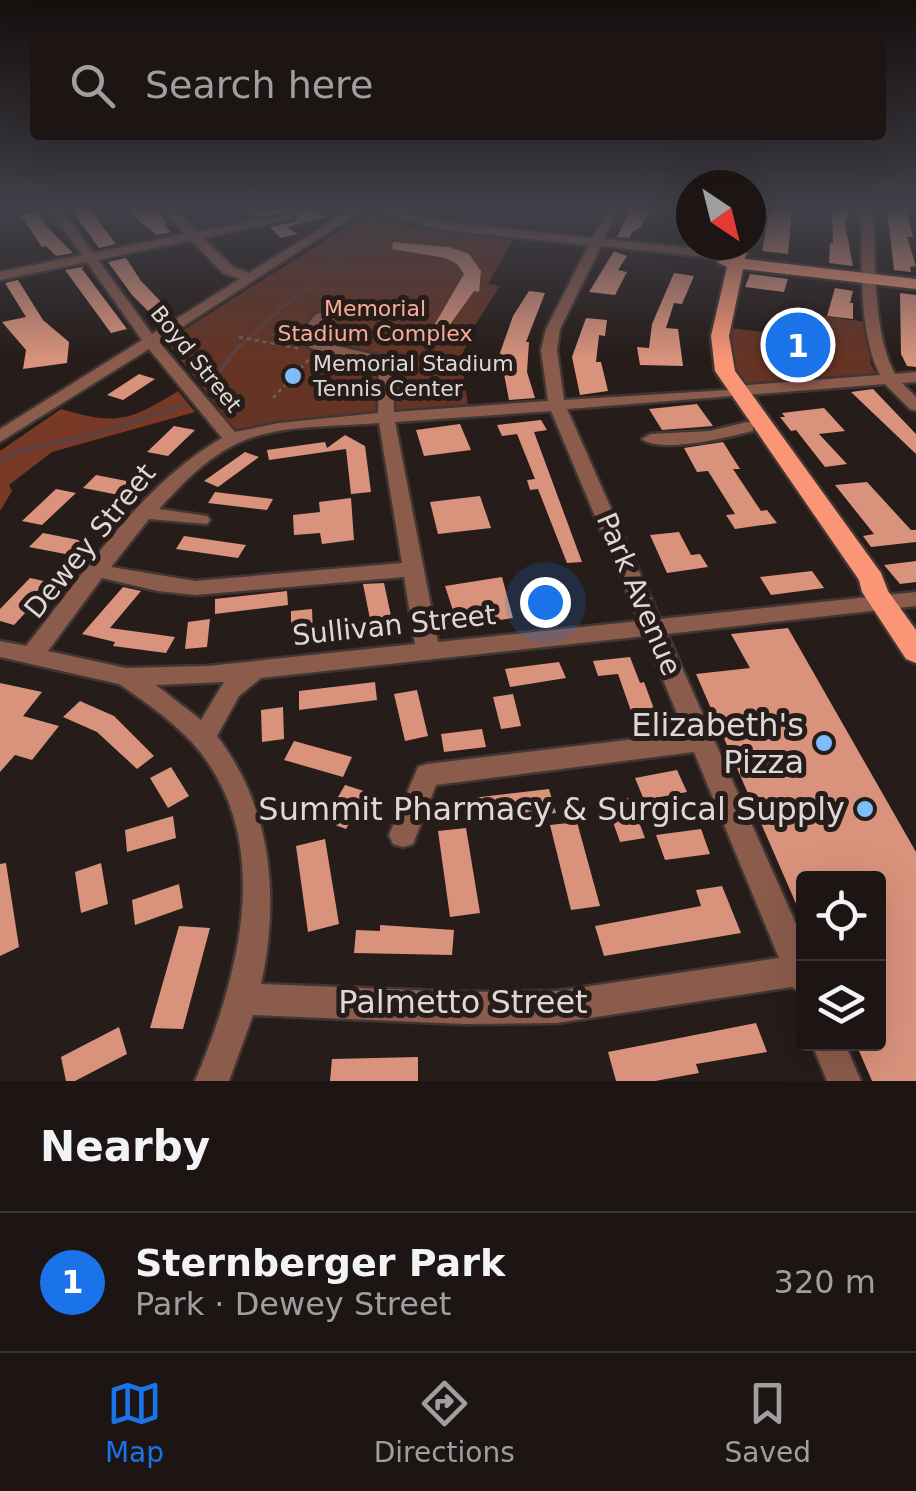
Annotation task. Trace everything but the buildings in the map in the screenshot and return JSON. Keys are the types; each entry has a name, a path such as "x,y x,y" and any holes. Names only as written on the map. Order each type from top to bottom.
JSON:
{"main road":[{"path":"731,260 707,343 711,367 872,579 878,597"},
{"path":"766,260 916,282"},
{"path":"730,392 747,427 843,560 878,597 916,652"}],"street":[{"path":"0,276 84,259"},
{"name":"Boyd Street","path":"92,259 149,340 232,439"},
{"path":"217,259 228,270 248,277"},
{"path":"0,437 276,259"},
{"name":"Park Avenue","path":"587,259 552,329 548,350 557,405 796,961"},
{"path":"872,259 878,359 890,380 916,406"},
{"path":"320,317 307,334 315,345 387,362 386,418 428,651"},
{"name":"Dewey Street","path":"32,655 173,480 232,439 268,430 386,418 916,378"},
{"path":"651,440 710,436 747,427"},
{"path":"147,512 200,520"},
{"path":"100,571 195,588 413,569"},
{"name":"Sullivan Street","path":"0,650 126,677 254,671 653,627 878,597 916,599"},
{"path":"203,738 223,701 254,671"},
{"path":"126,677 183,716 203,738 233,782 252,843 257,910 254,951 243,999 212,1081"},
{"path":"403,835 427,775 700,742"},
{"name":"Palmetto Street","path":"243,999 465,1008 556,1007 796,975"},
{"path":"832,1051 844,1081"}],"path":[{"path":"239,338 315,353 273,398"}],"green space":[{"name":"Memorial Stadium Complex","path":"295,259 502,259 488,284 500,286 475,325 461,357 468,406 235,429 166,341"},
{"path":"801,313 866,322 871,364 877,375 742,385 732,363 730,328 800,337"}],"shaded area":[{"path":"178,391 195,412 52,452 9,485 12,491 0,511 0,451 61,409 121,418"}],"waterway":[{"path":"331,265 338,259"},
{"path":"238,348 288,302 313,287"},
{"path":"207,387 240,345"},
{"path":"0,461 16,452 90,435 183,405"}],"place":[{"name":"Sternberger Park","path":"798,345"},
{"name":"Memorial Stadium Tennis Center","path":"293,376"},
{"name":"Elizabeth's Pizza","path":"824,743"},
{"name":"Summit Pharmacy & Surgical Supply","path":"865,809"}]}
